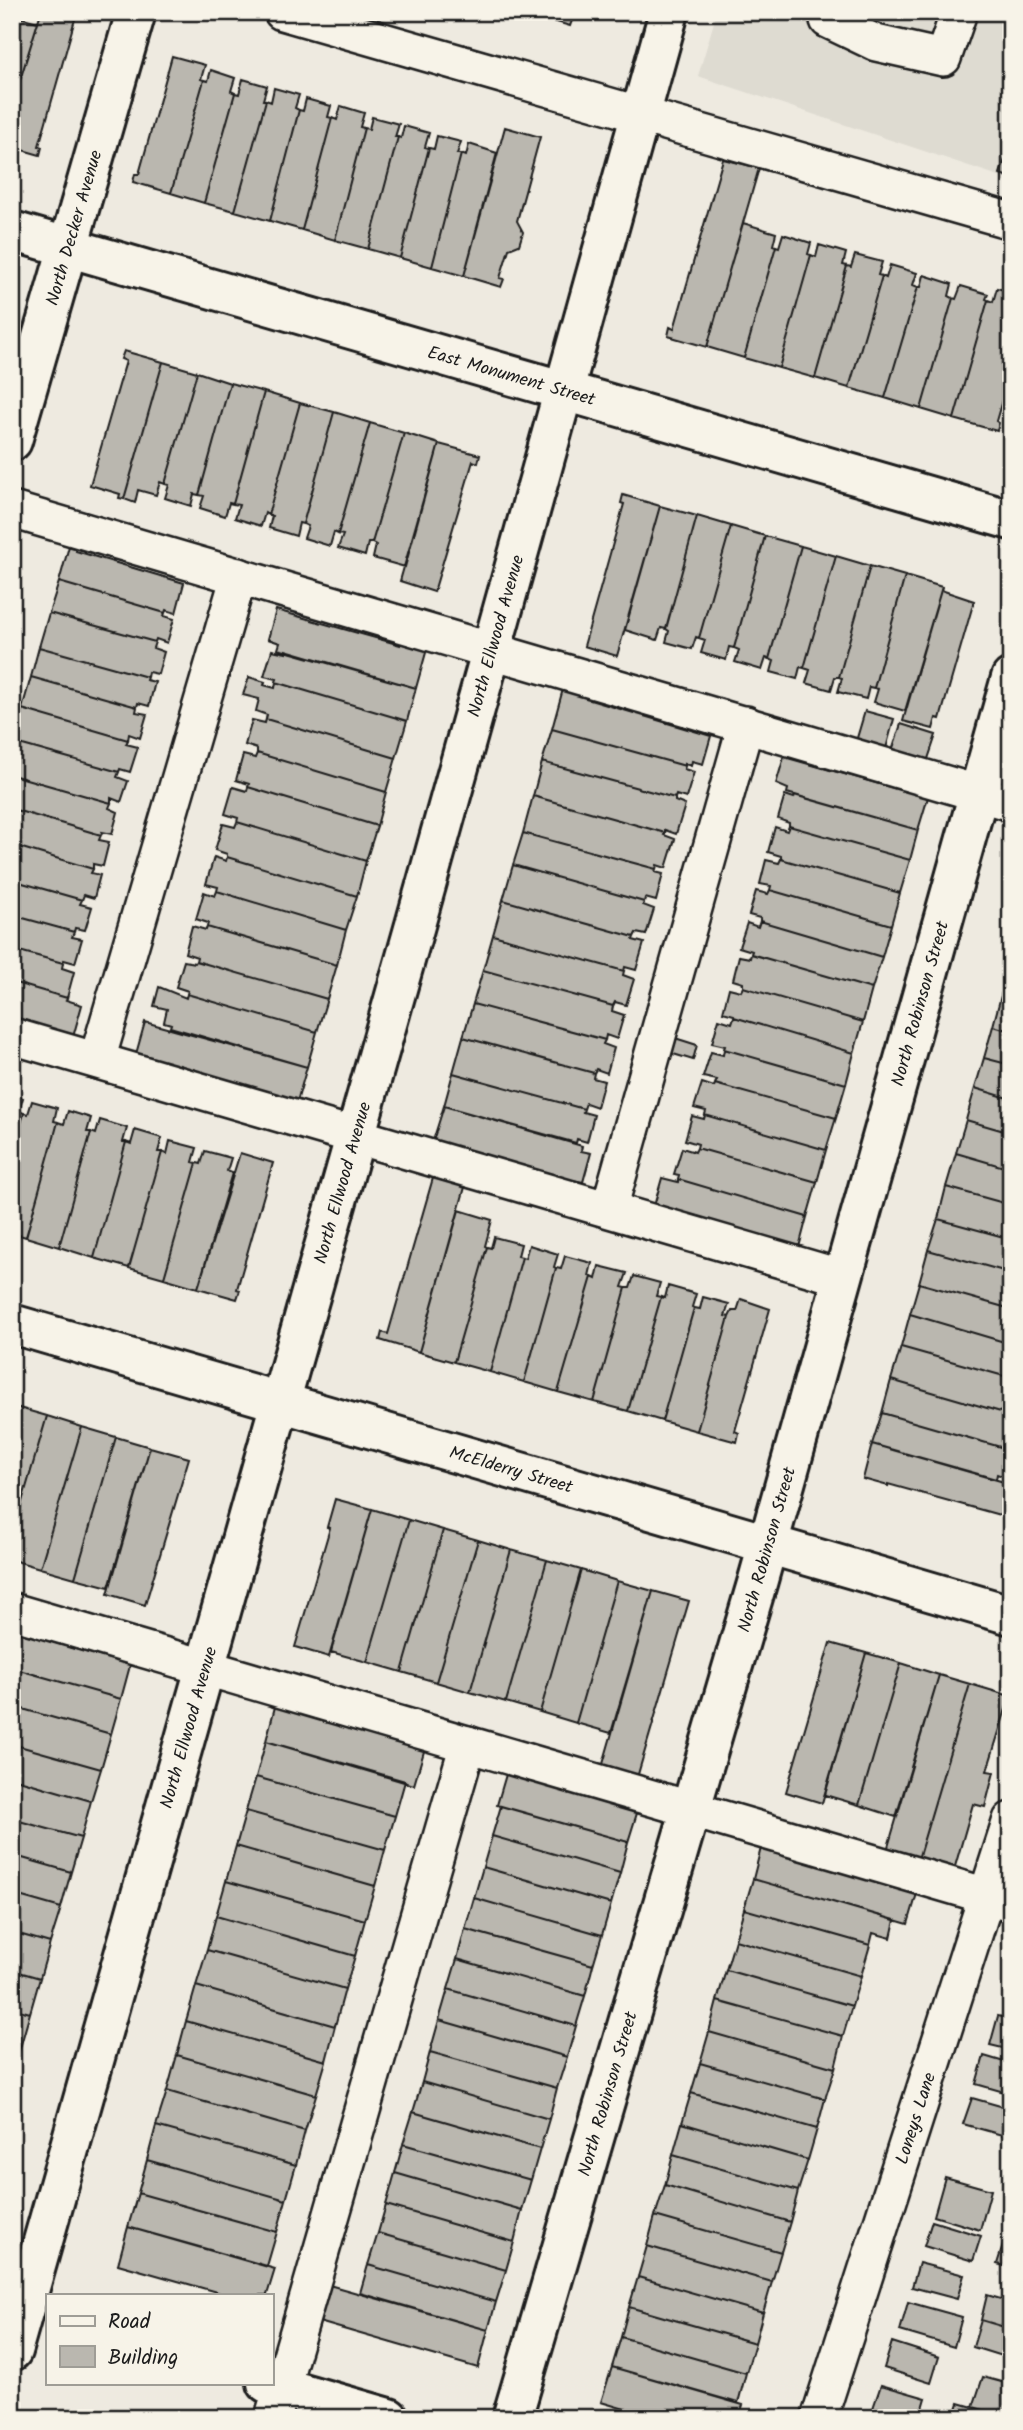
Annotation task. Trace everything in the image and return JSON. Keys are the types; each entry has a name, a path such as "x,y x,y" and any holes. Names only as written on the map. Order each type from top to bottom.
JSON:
{"street":[{"name":"North Decker Avenue","path":"12,442 136,12"},
{"name":"North Ellwood Avenue","path":"12,2351 356,1135 669,12"},
{"name":"East Monument Street","path":"12,231 1011,520"},
{"name":"North Robinson Street","path":"512,2418 768,1544 843,1278 995,798 1011,678"},
{"name":"McElderry Street","path":"12,1324 1011,1615"},
{"path":"274,2396 389,2418"}],"lane":[{"path":"282,12 1011,221"},
{"path":"829,12 828,20 876,43 943,58 958,12"},
{"path":"12,510 995,798"},
{"path":"97,1060 239,576"},
{"path":"609,1209 746,724"},
{"path":"12,1036 843,1278"},
{"path":"12,1611 999,1899"},
{"path":"274,2396 468,1744"},
{"name":"Loneys Lane","path":"819,2418 999,1899 1011,1820"}],"shaded area":[{"path":"717,12 1011,12 1011,180 698,76"}],"building":[{"path":"41,12 77,12 39,146 42,147 40,155 12,147 12,106"},
{"path":"523,12 575,12 570,26"},
{"path":"12,15 38,22 12,106"},
{"path":"172,56 205,65 201,79 204,80 171,193 133,182 135,174 139,174"},
{"path":"211,70 235,78 231,91 235,93 204,203 171,193 204,80 208,81"},
{"path":"243,79 267,86 263,100 266,100 235,211 204,203 235,93 239,94"},
{"path":"274,88 299,95 295,108 299,110 270,221 235,211 266,100 271,102"},
{"path":"306,99 331,106 328,117 332,118 302,230 270,221 299,110 303,111"},
{"path":"341,106 364,113 360,127 364,128 335,240 302,230 332,118 337,120"},
{"path":"372,117 399,124 395,137 398,137 368,249 335,240 364,128 369,129"},
{"path":"404,126 429,133 425,147 429,148 400,258 368,249 398,137 401,138"},
{"path":"505,127 540,137 517,221 523,232 519,245 509,249 500,278 504,279 501,287 464,276"},
{"path":"437,136 461,142 457,154 461,154 432,267 400,258 429,148 434,149"},
{"path":"1011,142 1011,178 1000,174"},
{"path":"469,144 497,153 464,276 432,267 461,154 466,156"},
{"path":"723,159 759,168 707,347 668,336 670,327 674,329"},
{"path":"743,223 776,233 773,245 776,246 744,358 707,347"},
{"path":"783,234 811,243 808,254 811,255 779,368 744,358 776,246 779,247"},
{"path":"819,245 846,253 843,265 847,266 815,378 779,368 811,255 816,257"},
{"path":"855,255 882,262 878,275 882,276 849,388 815,378 847,266 851,267"},
{"path":"890,265 917,273 913,285 918,287 885,398 849,388 882,276 886,278"},
{"path":"924,275 952,284 949,296 953,298 921,409 885,398"},
{"path":"961,286 988,294 988,300 954,419 921,409 953,298 956,299"},
{"path":"997,288 1011,292 1011,369 996,421 999,423 997,431 954,419 988,300 993,302"},
{"path":"124,351 163,362 124,499 119,498 120,494 90,485 126,361 121,359"},
{"path":"163,362 197,372 165,484 160,482 156,495 138,490 135,503 124,499"},
{"path":"197,372 230,383 199,495 194,494 191,506 165,498 169,485 165,484"},
{"path":"230,383 264,392 233,504 229,503 225,516 200,508 204,496 199,495"},
{"path":"264,392 300,403 268,515 265,513 261,526 235,518 239,505 233,504"},
{"path":"300,403 334,412 303,524 299,523 296,536 269,528 272,516 268,515"},
{"path":"334,412 370,423 338,534 334,532 330,546 304,538 308,526 303,524"},
{"path":"370,423 404,433 372,543 368,543 365,556 338,548 343,535 338,534"},
{"path":"404,433 439,444 405,567 373,558 376,545 372,543"},
{"path":"439,444 480,455 478,463 473,461 434,592 400,581"},
{"path":"623,495 660,506 617,656 584,646 624,504 621,503"},
{"path":"660,506 697,516 666,629 661,628 657,640 625,630"},
{"path":"697,516 731,526 699,638 696,637 692,649 666,642 669,631 666,629"},
{"path":"731,526 765,536 734,648 729,647 726,660 701,653 705,640 699,638"},
{"path":"765,536 801,546 769,659 766,658 762,670 735,662 739,650 734,648"},
{"path":"69,546 77,547 76,551 184,583 176,613 166,610 165,613 59,582"},
{"path":"801,546 836,556 804,668 800,667 797,679 771,672 774,661 769,659"},
{"path":"836,556 870,566 839,677 835,677 831,690 806,683 810,670 804,668"},
{"path":"870,566 905,576 874,688 869,687 866,699 838,692 842,678 839,677"},
{"path":"905,576 942,587 905,711 874,702 878,689 874,688"},
{"path":"59,582 165,613 164,616 174,619 167,643 49,613"},
{"path":"941,590 974,601 940,719 936,718 933,729 903,721"},
{"path":"276,610 400,645 400,642 427,649 416,688 278,649 280,643 268,639"},
{"path":"49,613 155,642 153,648 164,652 158,674 148,672 147,677 39,647"},
{"path":"39,647 147,677 146,680 155,682 149,706 138,703 137,707 31,677"},
{"path":"272,650 286,653 286,650 416,688 407,721 276,682 277,679 264,676"},
{"path":"31,677 137,707 136,712 147,714 140,738 129,734 128,740 22,709"},
{"path":"249,677 265,682 264,685 275,688 276,682 407,721 396,758 266,719 267,715 256,711 259,699 243,695"},
{"path":"563,689 590,697 590,700 711,736 703,764 692,761 691,766 685,766 552,729"},
{"path":"22,709 128,740 126,744 138,747 130,772 120,769 119,772 12,742"},
{"path":"865,711 894,719 884,756 854,748"},
{"path":"266,719 396,758 386,792 257,753 257,749 245,745 252,720 265,723"},
{"path":"901,724 936,735 925,768 890,757"},
{"path":"552,729 685,766 684,769 694,772 686,798 676,795 675,798 542,762"},
{"path":"12,742 119,772 117,777 128,781 121,802 111,798 111,803 12,775"},
{"path":"257,753 386,792 377,826 248,787 249,784 236,780 243,755 255,758"},
{"path":"784,757 901,790 903,786 929,794 918,830 787,793 788,789 776,784"},
{"path":"542,762 675,798 675,801 685,805 676,834 533,796"},
{"path":"12,775 111,803 109,808 118,812 112,834 102,832 101,835 12,809"},
{"path":"233,787 247,791 248,787 377,826 366,861 237,822 238,818 225,814"},
{"path":"785,795 794,798 795,795 918,830 910,860 789,826 789,823 778,819"},
{"path":"533,796 665,833 664,835 675,839 666,868 657,865 656,869 523,833"},
{"path":"12,809 101,835 99,840 109,842 103,866 93,864 93,869 12,845"},
{"path":"237,822 366,861 357,896 227,857 227,854 215,850 223,824 235,827"},
{"path":"789,826 910,860 900,893 781,859 781,856 768,852 775,827 787,831"},
{"path":"523,833 656,869 655,872 663,874 656,901 645,898 644,902 513,865"},
{"path":"12,845 93,869 91,873 100,875 94,898 84,895 82,900 12,880"},
{"path":"214,857 226,861 227,857 357,896 346,930 217,891 218,887 206,884"},
{"path":"781,859 900,893 891,925 770,890 771,886 760,884 766,860 779,863"},
{"path":"513,865 644,902 643,905 654,909 646,935 636,933 634,937 503,900"},
{"path":"12,880 82,900 80,904 92,907 85,930 75,928 74,932 12,915"},
{"path":"770,890 891,925 882,957 760,921 760,918 749,915 756,891 768,894"},
{"path":"217,891 346,930 337,965 207,927 208,923 196,919 204,892 215,896"},
{"path":"503,900 634,937 633,940 644,943 636,970 625,967 624,971 493,935"},
{"path":"12,915 74,932 72,937 82,939 75,963 64,960 63,963 12,949"},
{"path":"760,921 882,957 872,989 751,954 752,951 739,947 747,923 758,927"},
{"path":"192,926 206,930 207,927 337,965 327,999 196,961 197,957 185,953"},
{"path":"493,935 624,971 623,975 634,979 626,1005 615,1002 613,1006 483,970"},
{"path":"12,949 63,963 62,968 74,972 67,998 12,982"},
{"path":"751,954 872,989 863,1022 743,987 743,983 733,980 739,956 750,958"},
{"path":"184,961 196,961 327,999 317,1032 187,994 188,991 176,987"},
{"path":"1011,964 1011,995 1002,992"},
{"path":"483,970 613,1006 612,1011 624,1015 617,1039 606,1035 605,1040 473,1004"},
{"path":"12,982 82,1005 73,1037 12,1019"},
{"path":"159,987 186,998 187,994 317,1032 307,1067 170,1027 171,1024 164,1022 167,1009 154,1006"},
{"path":"743,987 863,1022 854,1053 723,1012 729,988 741,991"},
{"path":"1002,992 1011,995 1011,1031 993,1026"},
{"path":"473,1004 605,1040 603,1044 614,1048 607,1073 596,1069 594,1073 463,1037"},
{"path":"734,1017 854,1053 846,1084 724,1049 725,1046 712,1043 719,1019 732,1023"},
{"path":"145,1022 307,1067 296,1105 136,1054"},
{"path":"993,1026 1011,1031 1011,1065 984,1058"},
{"path":"463,1037 594,1073 593,1078 604,1081 597,1107 586,1103 584,1109 453,1073"},
{"path":"675,1038 697,1045 693,1060 670,1053"},
{"path":"724,1049 846,1084 836,1118 715,1084 717,1080 703,1077 711,1052 723,1055"},
{"path":"984,1058 1011,1065 1011,1099 975,1088"},
{"path":"453,1073 584,1109 583,1112 594,1115 587,1142 577,1139 576,1143 444,1106"},
{"path":"702,1083 714,1087 715,1084 836,1118 826,1150 705,1115 706,1111 694,1108"},
{"path":"975,1088 1011,1099 1011,1133 966,1120"},
{"path":"12,1095 23,1098 19,1111 24,1113 12,1153"},
{"path":"32,1101 57,1108 54,1121 58,1122 26,1237 12,1233 12,1153 24,1113 28,1114"},
{"path":"444,1106 582,1146 581,1151 591,1153 583,1182 432,1144"},
{"path":"68,1111 91,1118 87,1132 91,1132 59,1247 26,1237 58,1122 64,1124"},
{"path":"705,1115 826,1150 817,1182 697,1148 698,1144 685,1140 692,1116 704,1119"},
{"path":"100,1120 127,1128 123,1142 126,1142 94,1258 59,1247 91,1132 96,1134"},
{"path":"966,1120 1011,1133 1011,1169 956,1153"},
{"path":"135,1130 162,1138 158,1152 162,1152 129,1268 94,1258 126,1142 131,1144"},
{"path":"170,1141 197,1148 193,1162 197,1163 164,1278 129,1268 162,1152 167,1154"},
{"path":"682,1148 695,1152 697,1148 817,1182 807,1217 678,1179 679,1175 674,1174"},
{"path":"205,1151 231,1158 227,1171 232,1173 198,1288 164,1278 197,1163 201,1164"},
{"path":"240,1153 273,1163 237,1289 240,1290 237,1299 198,1288"},
{"path":"956,1153 1011,1169 1011,1205 946,1187"},
{"path":"435,1171 467,1180 419,1352 380,1340 382,1332 388,1334"},
{"path":"662,1178 678,1182 678,1179 807,1217 798,1251 654,1206"},
{"path":"946,1187 1011,1205 1011,1239 938,1219"},
{"path":"459,1210 492,1220 485,1246 487,1247 454,1362 419,1352"},
{"path":"938,1219 1011,1239 1011,1273 928,1250"},
{"path":"494,1237 521,1244 518,1256 522,1257 490,1372 454,1362 487,1247 491,1248"},
{"path":"529,1245 558,1254 524,1382 490,1372 522,1257 525,1258"},
{"path":"928,1250 1011,1273 1011,1309 919,1283"},
{"path":"565,1256 592,1263 589,1276 592,1277 558,1392 524,1382 556,1268 561,1269"},
{"path":"599,1266 627,1273 622,1287 626,1288 594,1402 558,1392 592,1277 596,1279"},
{"path":"634,1276 660,1283 656,1296 661,1297 628,1411 594,1402 626,1288 630,1288"},
{"path":"919,1283 1011,1309 1011,1344 910,1314"},
{"path":"668,1286 696,1294 662,1421 628,1411 661,1297 665,1298"},
{"path":"703,1297 729,1304 725,1316 729,1317 697,1431 662,1421 694,1308 700,1309"},
{"path":"741,1299 770,1309 735,1431 739,1433 737,1442 697,1431 729,1317 732,1311 737,1311"},
{"path":"910,1314 1011,1344 1011,1378 901,1347"},
{"path":"901,1347 1011,1378 1011,1415 891,1380"},
{"path":"891,1380 1011,1415 1011,1444 1006,1443 1004,1448 882,1413"},
{"path":"12,1406 47,1416 12,1536"},
{"path":"882,1413 1004,1448 1011,1452 1008,1478 997,1474 996,1479 872,1444"},
{"path":"47,1416 82,1427 40,1568 12,1560 12,1536"},
{"path":"82,1427 116,1437 75,1578 40,1568"},
{"path":"116,1437 150,1447 109,1587 75,1578"},
{"path":"872,1444 1004,1482 1003,1484 1011,1486 1011,1505 1007,1517 863,1479"},
{"path":"150,1447 189,1458 145,1605 108,1594"},
{"path":"335,1499 372,1509 329,1657 295,1647 330,1528 327,1527"},
{"path":"372,1509 409,1520 367,1662 331,1652"},
{"path":"409,1520 443,1530 402,1672 367,1662"},
{"path":"443,1530 478,1540 436,1682 402,1672"},
{"path":"478,1540 511,1550 470,1692 436,1682"},
{"path":"511,1550 547,1560 506,1702 470,1692"},
{"path":"547,1560 581,1570 540,1712 506,1702"},
{"path":"581,1570 617,1581 576,1723 540,1712"},
{"path":"617,1581 653,1591 611,1733 576,1723"},
{"path":"653,1591 689,1601 636,1781 601,1771"},
{"path":"12,1630 113,1660 114,1657 131,1662 121,1699 12,1668"},
{"path":"830,1643 866,1653 822,1803 786,1792"},
{"path":"866,1653 901,1663 859,1805 825,1795"},
{"path":"901,1663 939,1675 896,1817 859,1805"},
{"path":"12,1668 121,1699 111,1734 12,1706"},
{"path":"939,1675 970,1684 916,1866 885,1857"},
{"path":"970,1684 1010,1696 987,1771 994,1772 985,1807 973,1804 952,1877 916,1866"},
{"path":"276,1703 425,1748 414,1785 266,1741"},
{"path":"12,1706 111,1734 101,1769 12,1744"},
{"path":"266,1741 405,1781 395,1816 256,1777"},
{"path":"12,1744 101,1769 91,1801 12,1778"},
{"path":"507,1771 638,1810 628,1842 497,1805"},
{"path":"256,1777 395,1816 385,1850 246,1811"},
{"path":"12,1778 91,1801 81,1838 12,1819"},
{"path":"501,1806 628,1842 620,1873 492,1836"},
{"path":"246,1811 385,1850 375,1886 236,1846"},
{"path":"12,1819 81,1838 71,1872 12,1855"},
{"path":"492,1836 620,1873 611,1904 483,1867"},
{"path":"762,1844 918,1890 908,1924 753,1879"},
{"path":"236,1846 375,1886 365,1920 226,1881"},
{"path":"12,1855 71,1872 61,1908 12,1894"},
{"path":"483,1867 611,1904 602,1935 474,1898"},
{"path":"753,1879 895,1920 891,1938 873,1933 870,1945 744,1909"},
{"path":"226,1881 365,1920 355,1956 216,1916"},
{"path":"12,1894 61,1908 50,1943 12,1932"},
{"path":"474,1898 602,1935 593,1965 465,1929"},
{"path":"744,1909 870,1945 861,1976 735,1940"},
{"path":"216,1916 355,1956 345,1989 207,1950"},
{"path":"465,1929 593,1965 585,1996 457,1959"},
{"path":"12,1932 50,1943 40,1978 12,1970"},
{"path":"735,1940 861,1976 852,2006 726,1970"},
{"path":"207,1950 345,1989 335,2026 196,1986"},
{"path":"457,1959 585,1996 576,2026 448,1989"},
{"path":"12,1970 40,1978 30,2013 12,2008"},
{"path":"726,1970 852,2006 843,2036 717,2001"},
{"path":"196,1986 335,2026 326,2061 186,2021"},
{"path":"448,1989 576,2026 567,2057 439,2020"},
{"path":"717,2001 843,2036 835,2068 709,2032"},
{"path":"12,2008 30,2013 20,2048 12,2046"},
{"path":"998,2016 1011,2019 1011,2050 990,2045"},
{"path":"439,2020 567,2057 557,2088 430,2052"},
{"path":"186,2021 326,2061 316,2095 177,2055"},
{"path":"709,2032 835,2068 825,2099 700,2063"},
{"path":"12,2046 20,2048 12,2075"},
{"path":"430,2052 557,2088 549,2119 422,2082"},
{"path":"177,2055 316,2095 305,2131 167,2091"},
{"path":"984,2056 1011,2064 1011,2094 976,2084"},
{"path":"700,2063 825,2099 817,2129 691,2093"},
{"path":"422,2082 549,2119 540,2149 413,2112"},
{"path":"167,2091 305,2131 296,2165 156,2126"},
{"path":"691,2093 817,2129 808,2160 682,2123"},
{"path":"972,2098 1011,2109 1009,2137 963,2124"},
{"path":"413,2112 540,2149 531,2180 403,2144"},
{"path":"682,2123 808,2160 798,2191 673,2155"},
{"path":"156,2126 296,2165 286,2200 147,2160"},
{"path":"403,2144 531,2180 522,2210 395,2173"},
{"path":"673,2155 798,2191 790,2222 665,2185"},
{"path":"147,2160 286,2200 277,2232 138,2193"},
{"path":"395,2173 522,2210 514,2242 386,2205"},
{"path":"945,2177 991,2190 980,2230 934,2216"},
{"path":"665,2185 790,2222 781,2252 655,2216"},
{"path":"138,2193 277,2232 267,2266 128,2227"},
{"path":"386,2205 514,2242 506,2270 378,2233"},
{"path":"655,2216 781,2252 772,2282 647,2246"},
{"path":"932,2221 981,2236 973,2261 924,2246"},
{"path":"128,2227 275,2269 267,2294 223,2294 118,2264"},
{"path":"378,2233 506,2270 496,2302 368,2265"},
{"path":"1006,2236 1011,2237 1011,2268 997,2264"},
{"path":"647,2246 772,2282 763,2313 638,2277"},
{"path":"919,2263 964,2275 957,2299 912,2287"},
{"path":"368,2265 496,2302 488,2330 360,2293"},
{"path":"638,2277 763,2313 755,2343 629,2307"},
{"path":"329,2285 488,2330 478,2368 319,2322"},
{"path":"987,2295 1011,2302 1011,2329 981,2320"},
{"path":"908,2302 962,2317 954,2347 900,2331"},
{"path":"629,2307 755,2343 746,2373 621,2337"},
{"path":"981,2320 1011,2329 1011,2359 973,2347"},
{"path":"621,2337 746,2373 738,2403 612,2367"},
{"path":"892,2342 939,2357 931,2383 884,2368"},
{"path":"612,2367 743,2405 739,2418 655,2418 601,2402"},
{"path":"1008,2373 1011,2374 1011,2418 973,2407 983,2377 1005,2383"},
{"path":"881,2385 926,2398 920,2418 894,2418 872,2411"},
{"path":"959,2403 973,2407 1009,2418 954,2418"},
{"path":"74,2412 93,2418 73,2418"}]}
